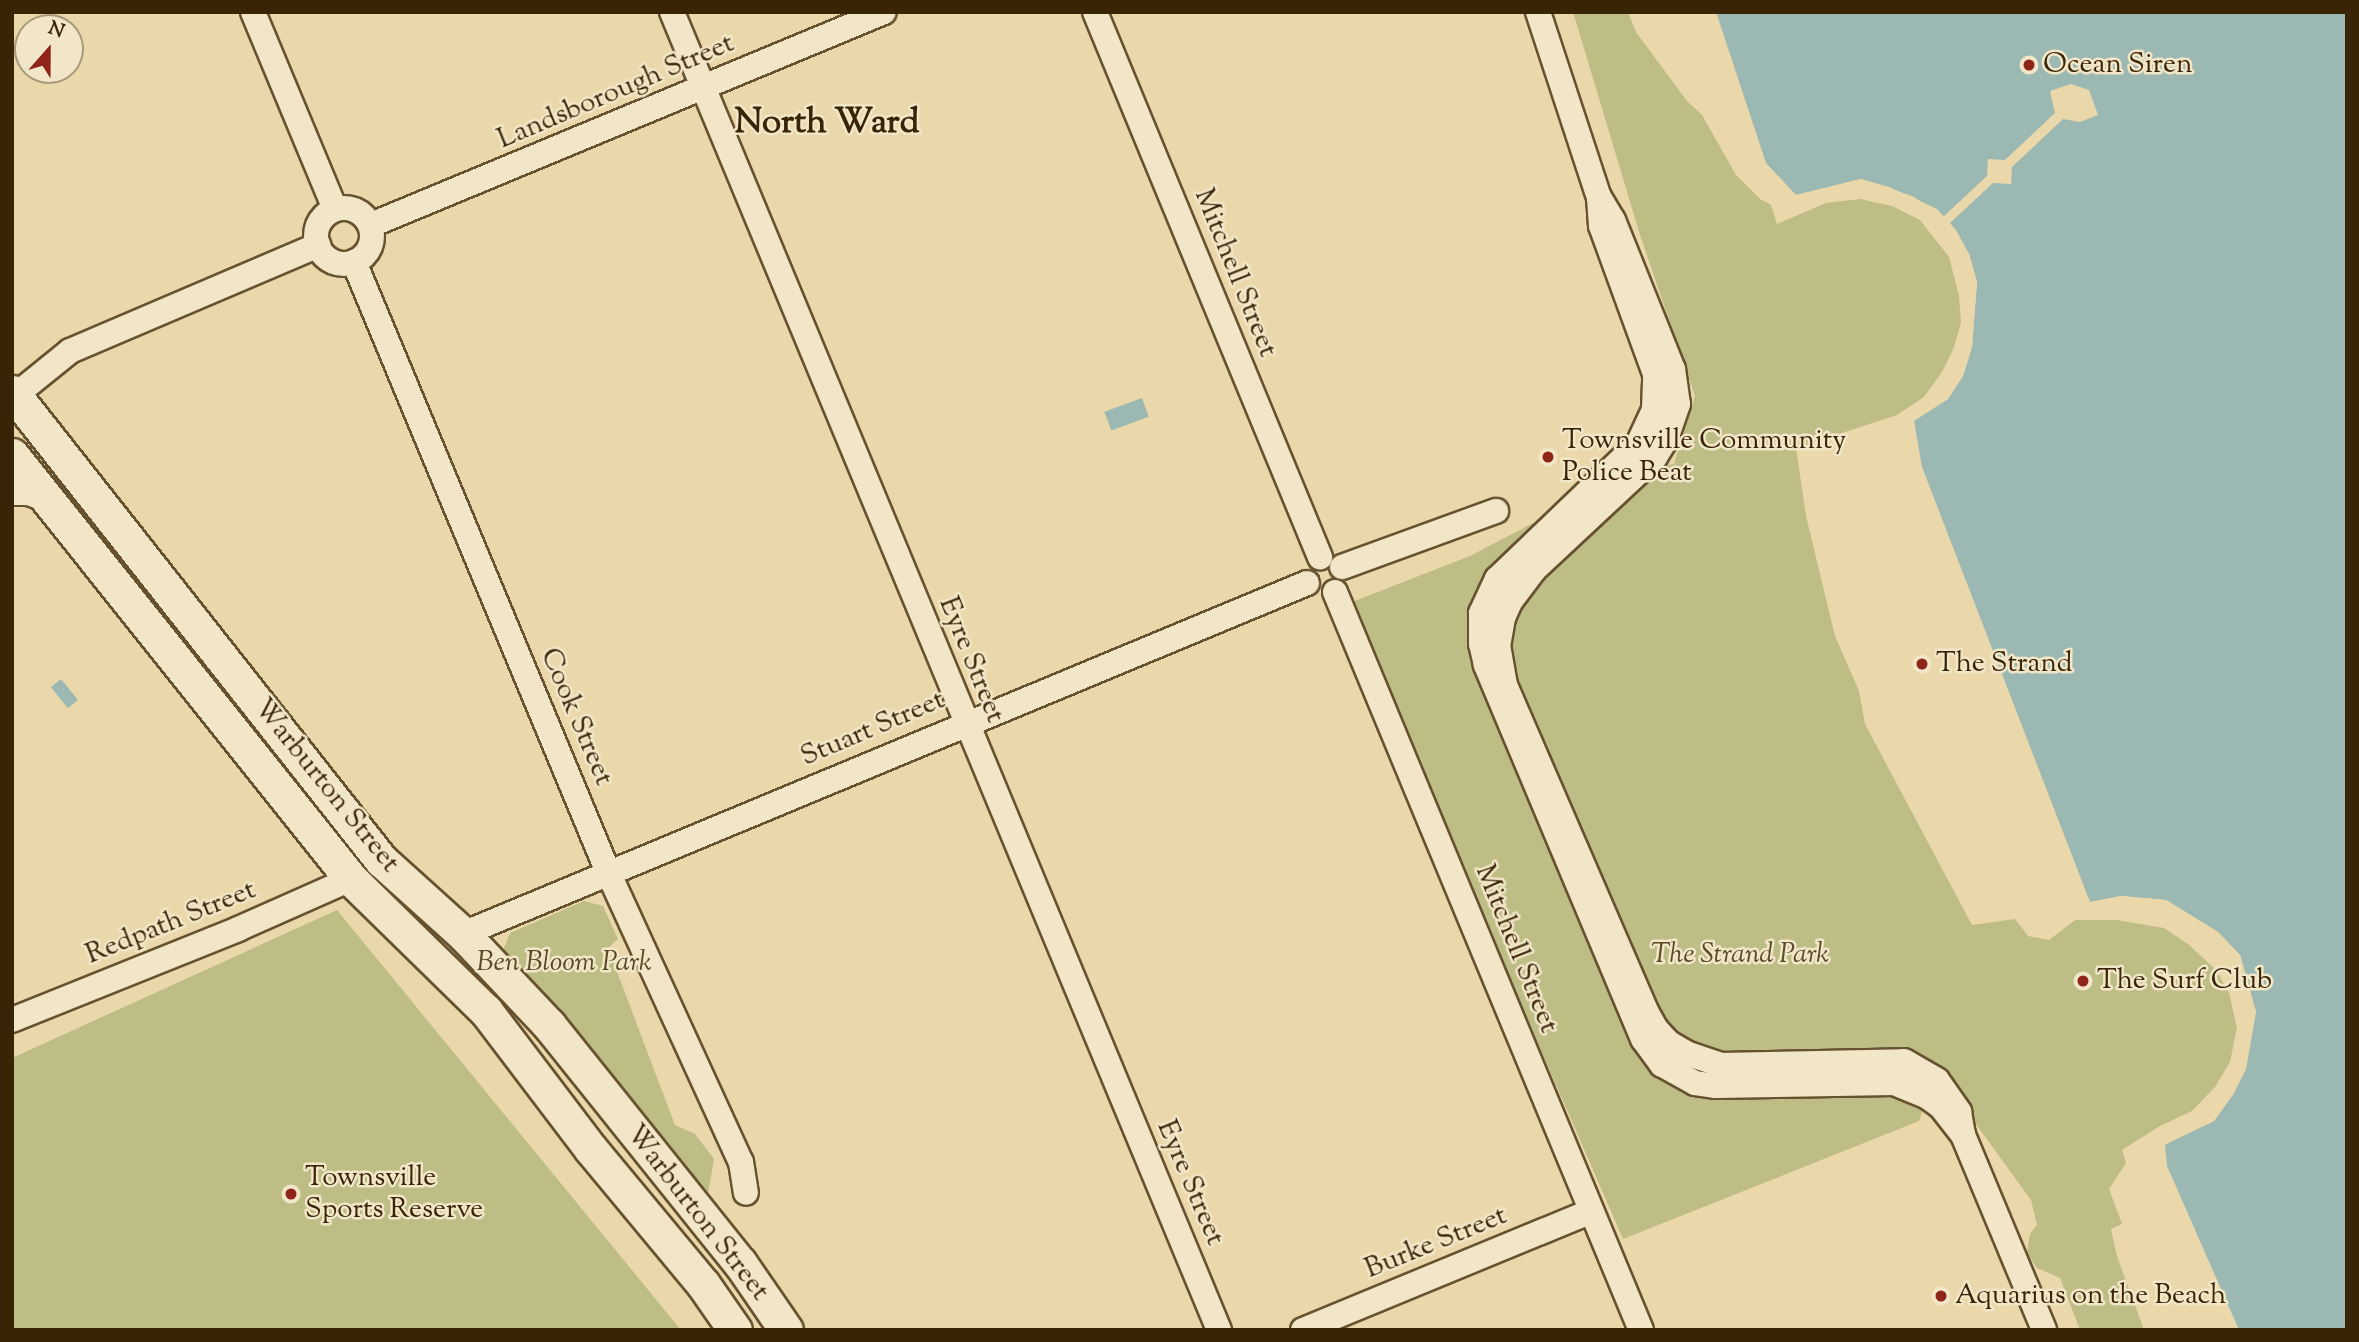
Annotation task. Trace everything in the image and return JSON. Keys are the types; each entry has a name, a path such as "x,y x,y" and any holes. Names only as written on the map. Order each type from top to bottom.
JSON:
{"main road":[{"name":"Warburton Street","path":"13,395 381,860 463,934 550,1026 740,1263 786,1330"},
{"name":"Warburton Street","path":"12,455 351,879 486,1011 590,1148 703,1284 735,1330"}],"street":[{"path":"253,12 335,209"},
{"name":"Eyre Street","path":"672,12 1219,1330"},
{"name":"Landsborough Street","path":"371,225 884,12"},
{"name":"Mitchell Street","path":"1096,12 1331,562"},
{"path":"1538,12 1598,197 1601,226 1655,374 1654,410 1638,444 1497,579 1481,613 1481,644 1486,665 1643,1039 1662,1065 1695,1083 1716,1086 1894,1083 1926,1096 1940,1106 1963,1135 2044,1330"},
{"path":"352,208 367,218 371,225 372,243 362,258 354,262 336,263 322,253 318,245 317,228 327,213 335,209 352,208"},
{"path":"13,395 70,351 318,245"},
{"name":"Cook Street","path":"354,262 608,872 741,1162 746,1193"},
{"path":"12,493 48,500"},
{"path":"1331,562 1344,578 1335,592 1319,594 1307,583 1310,564 1331,562 1496,511"},
{"name":"Stuart Street","path":"463,934 1307,583"},
{"name":"Mitchell Street","path":"1335,592 1641,1330"},
{"name":"Redpath Street","path":"12,1020 238,929 351,879"},
{"name":"Burke Street","path":"1303,1330 1590,1212"}],"green space":[{"name":"The Strand Park","path":"1573,12 1628,12 1636,32 1687,101 1702,115 1736,175 1760,199 1771,205 1777,224 1826,203 1860,199 1892,206 1920,220 1949,257 1959,296 1961,323 1953,350 1942,372 1924,397 1897,415 1796,448 1806,516 1835,636 1859,691 1865,724 1972,925 2015,919 2028,936 2049,940 2075,920 2117,920 2164,928 2188,944 2216,970 2229,993 2237,1028 2230,1062 2215,1087 2192,1111 2160,1126 2122,1150 2126,1163 2109,1189 2122,1224 2111,1229 2117,1256 2144,1330 2080,1330 2060,1278 2037,1268 2027,1253 2030,1234 2037,1225 2031,1200 1973,1120 1960,1093 1935,1072 1919,1121 1623,1239 1347,604 1470,556 1635,470 1674,464 1695,396 1640,235"},
{"name":"Ben Bloom Park","path":"584,901 603,906 618,939 608,948 675,1125 695,1134 714,1159 706,1206 500,958 510,933"},
{"name":"Townsville Sports Reserve","path":"337,910 681,1330 12,1330 12,1058"}],"water":[{"path":"1716,12 2347,12 2347,1330 2239,1330 2167,1166 2165,1144 2214,1121 2234,1093 2245,1069 2256,1012 2240,955 2218,932 2166,900 2121,896 2090,902 1922,467 1914,421 1948,399 1963,376 1972,347 1977,282 1969,254 1956,230 1937,209 1889,187 1861,179 1796,195 1766,163"},
{"path":"1142,398 1149,417 1111,430 1104,412"},
{"path":"61,679 78,700 68,708 51,687"}],"pier":[{"path":"2071,84 2089,90 2098,115 2080,122 2063,119 2012,167 2011,184 1993,183 1950,223 1969,254 1977,282 1972,347 1963,376 1948,399 1910,422 1945,397 1960,375 1969,346 1973,283 1965,255 1954,232 1934,211 1911,199 1861,182 1796,198 1792,196 1861,179 1912,196 1944,216 1987,176 1988,159 2005,160 2055,113 2050,91"},
{"path":"2121,896 2166,900 2218,932 2240,955 2256,1012 2246,1069 2234,1093 2214,1121 2162,1146 2163,1141 2212,1118 2231,1091 2242,1067 2252,1012 2237,957 2216,934 2193,918 2165,903 2122,899 2090,905 2087,903"}],"place":[{"name":"Ocean Siren","path":"2029,65"},
{"name":"Townsville Community Police Beat","path":"1548,457"},
{"name":"The Strand","path":"1922,664"},
{"name":"The Surf Club","path":"2083,981"},
{"name":"Townsville Sports Reserve","path":"291,1194"},
{"name":"Aquarius on the Beach","path":"1941,1296"}],"district":[{"name":"North Ward","path":"827,124"}]}
